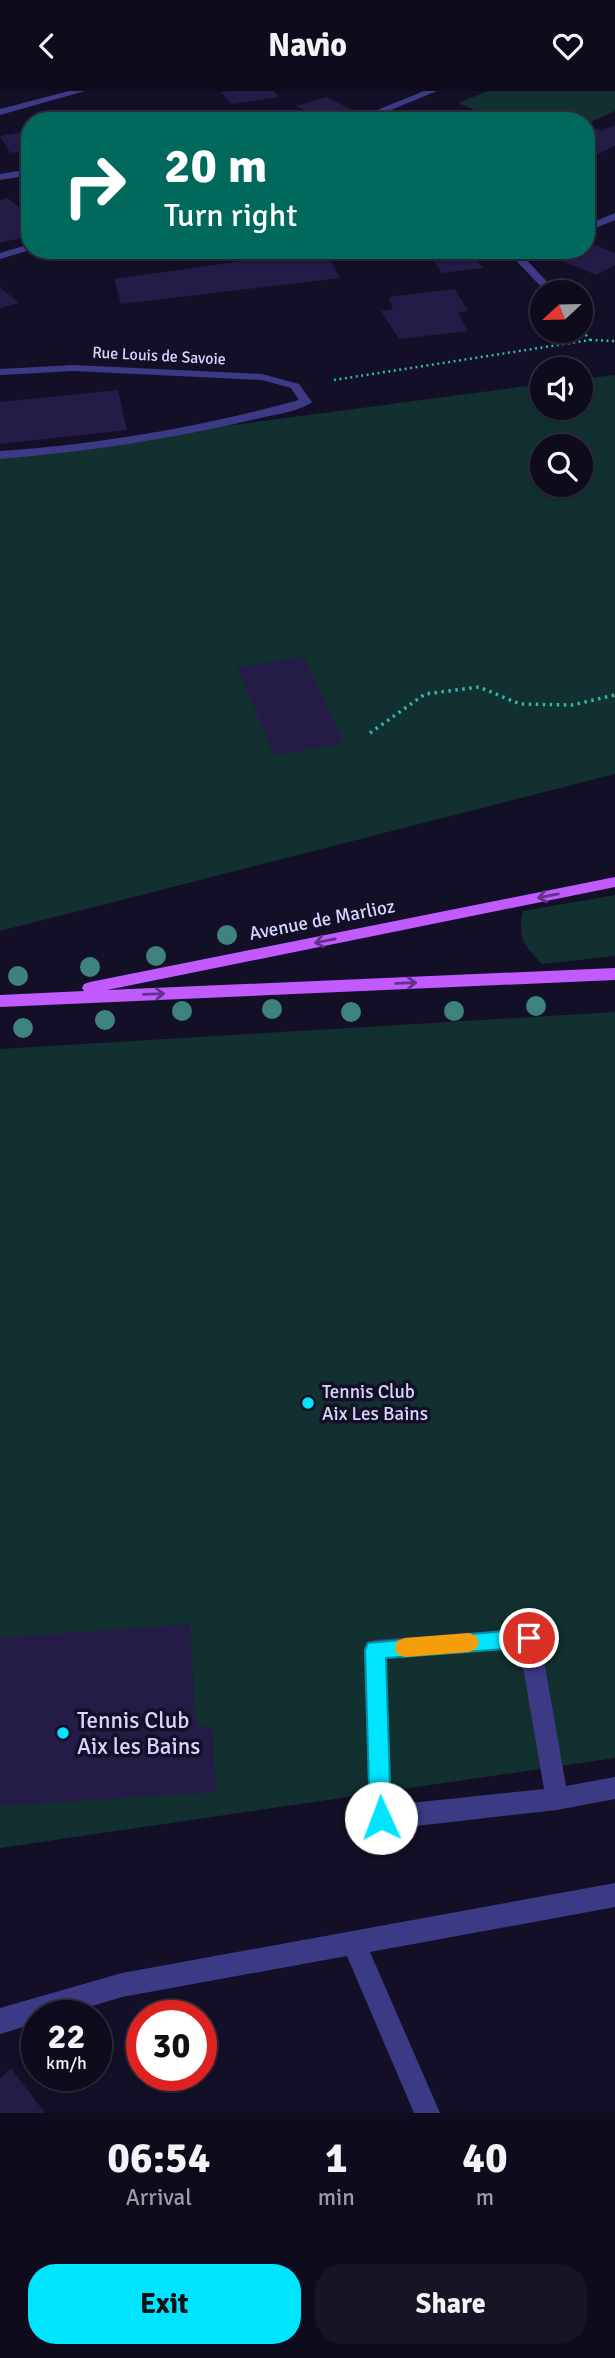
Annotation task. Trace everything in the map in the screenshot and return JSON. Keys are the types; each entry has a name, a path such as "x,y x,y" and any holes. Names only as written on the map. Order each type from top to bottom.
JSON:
{"main road":[{"name":"Avenue de Marlioz","path":"37,999 615,882"},
{"name":"Avenue de Marlioz","path":"0,1001 615,974"}],"street":[{"path":"0,112 80,91"},
{"path":"380,112 432,91"},
{"path":"0,177 21,174"},
{"path":"595,225 615,215"},
{"path":"0,256 21,250"},
{"path":"520,259 540,280"},
{"name":"Rue Louis de Savoie","path":"0,372 74,368 262,377 295,386"},
{"path":"0,455 59,452 149,438 306,402 295,386"},
{"path":"556,1799 529,1638 375,1650 381,1818 556,1799 615,1788"},
{"path":"0,2021 122,1985 615,1895"},
{"path":"353,1943 427,2113"}],"path":[{"path":"593,340 615,341"},
{"path":"295,386 571,343"},
{"path":"370,733 425,694 479,687 520,704 572,705 615,695"}],"green space":[{"path":"488,91 615,91 615,111 595,120 595,112 480,112 458,103"},
{"path":"615,375 615,774 0,931 0,456 530,386 530,420 593,420 593,378"},
{"path":"615,895 615,956 542,964 524,941 521,928 523,911"},
{"name":"Tennis Club Aix Les Bains","path":"615,1012 615,1758 0,1848 0,1049"}],"building":[{"path":"274,91 279,97 232,104 221,92"},
{"path":"327,97 356,112 308,112 296,106"},
{"path":"615,126 615,146 595,155 595,128 601,131"},
{"path":"21,132 21,151 10,153 0,136"},
{"path":"7,198 21,209 21,238 0,243 0,200"},
{"path":"595,246 615,253 615,265 596,275 564,262 570,259 595,259"},
{"path":"255,259 330,259 340,278 121,304 114,279"},
{"path":"433,259 476,259 483,268 442,273"},
{"path":"0,287 19,303 0,308"},
{"path":"455,289 468,311 458,312 468,331 399,339 381,311 393,309 388,297"},
{"path":"118,390 127,430 0,444 0,402"},
{"path":"304,657 344,743 274,755 237,667"},
{"path":"190,1624 196,1727 212,1726 216,1792 0,1806 0,1638"},
{"path":"11,2068 21,2081 21,2091 28,2091 45,2113 0,2113 0,2078"}],"slow traffic":[{"path":"405,1648 469,1643"}],"place":[{"name":"Tennis Club Aix Les Bains","path":"308,1403"},
{"name":"Tennis Club Aix les Bains","path":"63,1733"}],"route":[{"path":"381,1818 375,1650 529,1638"}]}
